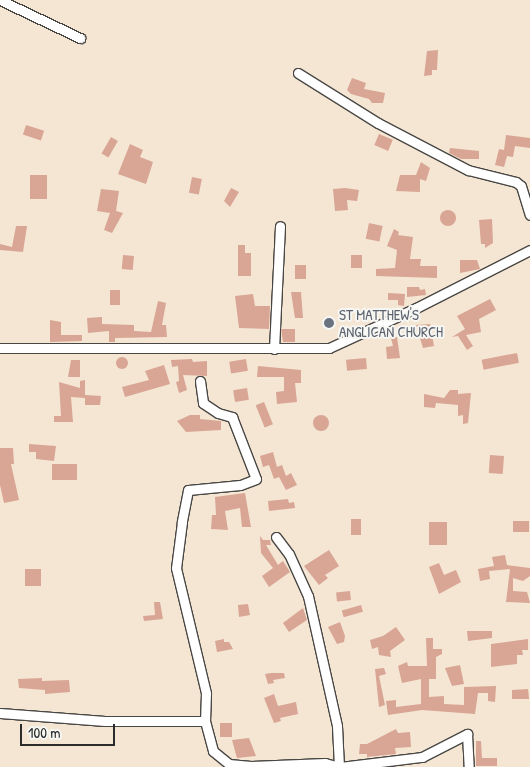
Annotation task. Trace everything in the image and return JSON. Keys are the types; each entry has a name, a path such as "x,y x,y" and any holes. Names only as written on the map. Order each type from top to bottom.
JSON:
{"street":[{"path":"0,0 80,38"},
{"path":"298,73 378,123 460,166 516,182 521,186 530,215"},
{"path":"274,349 280,226"},
{"path":"0,348 329,348 416,308 530,250"},
{"path":"200,381 203,403 218,414 232,417 256,478 240,485 188,490 176,568 206,693 205,721 213,751 229,764 251,766 325,763 339,767 422,757 467,734 469,767"},
{"path":"276,537 289,554 308,596 337,726 339,767"},
{"path":"0,713 105,721 205,721"}],"building":[{"path":"438,50 437,70 432,70 432,75 424,76 427,51"},
{"path":"352,78 366,83 364,89 385,93 383,103 372,103 369,99 351,94 347,90"},
{"path":"26,125 44,131 41,140 23,135"},
{"path":"379,134 393,140 388,151 374,145"},
{"path":"506,135 530,138 530,148 515,146 513,157 507,156 504,167 495,165 499,149 504,150"},
{"path":"111,137 118,141 108,157 102,153"},
{"path":"130,144 143,150 140,157 153,162 146,184 118,174"},
{"path":"450,148 479,151 479,159 461,159 449,153"},
{"path":"421,162 430,168 426,181 420,179 420,192 396,191 400,175 416,175"},
{"path":"30,175 47,175 47,199 30,199"},
{"path":"192,177 202,179 199,195 189,193"},
{"path":"231,188 239,192 230,207 224,201"},
{"path":"101,189 119,191 116,211 123,213 112,233 104,230 110,213 97,211"},
{"path":"333,189 359,190 357,201 347,200 348,210 335,211"},
{"path":"448,210 456,218 448,226 440,218"},
{"path":"492,219 493,243 485,248 485,244 481,244 479,220"},
{"path":"369,223 383,226 379,242 366,239"},
{"path":"16,226 27,226 23,252 0,250 0,244 12,247"},
{"path":"394,229 399,232 398,235 413,237 410,259 421,259 420,266 437,266 437,278 376,276 376,269 395,268 397,250 387,246"},
{"path":"238,245 245,245 245,253 251,253 251,276 238,276"},
{"path":"123,255 134,256 133,270 122,269"},
{"path":"351,255 362,255 362,268 351,268"},
{"path":"460,260 477,260 480,269 460,273"},
{"path":"295,265 306,265 306,279 295,279"},
{"path":"407,287 419,287 420,290 425,289 426,295 407,297"},
{"path":"110,290 120,290 120,305 110,305"},
{"path":"291,292 301,292 303,318 295,318"},
{"path":"388,293 405,294 404,306 398,305 398,300 388,300"},
{"path":"253,294 255,306 270,306 269,329 239,328 235,296"},
{"path":"490,299 496,310 479,319 481,332 466,335 473,346 467,350 458,336 452,337 465,329 457,316"},
{"path":"158,301 166,303 162,325 166,325 167,337 115,338 115,342 109,342 109,331 88,333 87,318 102,317 102,324 134,325 134,331 151,332"},
{"path":"50,320 61,322 61,335 82,335 82,341 50,342"},
{"path":"430,324 434,346 423,348 416,325"},
{"path":"281,329 295,329 295,342 283,342"},
{"path":"397,337 400,358 387,359 386,347 393,346 391,338"},
{"path":"517,353 519,363 484,370 482,360"},
{"path":"124,357 127,358 127,368 120,369 117,368 116,361 117,358"},
{"path":"366,358 367,369 347,371 346,360"},
{"path":"192,359 193,362 207,361 207,376 183,375 187,390 179,393 176,382 179,381 178,366 172,367 171,360"},
{"path":"246,359 248,371 231,374 229,362"},
{"path":"71,360 80,360 80,377 68,377"},
{"path":"164,365 170,384 125,397 122,387 149,380 145,371"},
{"path":"258,366 301,370 301,383 295,383 297,402 277,404 276,392 284,391 284,377 257,377"},
{"path":"85,380 85,395 101,396 100,405 85,405 85,398 71,397 73,422 54,422 54,416 61,416 59,382 80,388 80,381"},
{"path":"247,388 249,400 235,402 233,390"},
{"path":"450,390 458,390 458,394 471,393 468,423 463,424 463,415 458,416 458,405 436,403 435,408 424,407 424,394 444,398"},
{"path":"264,402 273,424 265,428 256,405"},
{"path":"190,415 200,415 200,419 221,421 221,430 186,432 177,421"},
{"path":"321,415 327,417 329,423 327,429 321,431 315,429 313,423 315,417"},
{"path":"29,444 56,446 54,461 36,459 36,452 29,452"},
{"path":"0,448 13,448 14,464 11,464 19,500 4,503 0,485"},
{"path":"273,452 277,467 282,465 286,476 291,473 297,485 286,490 279,477 274,479 269,465 263,467 260,456"},
{"path":"490,455 504,456 503,474 489,473"},
{"path":"52,464 77,464 77,480 52,480"},
{"path":"245,493 251,527 242,527 240,508 225,511 228,530 211,529 212,515 216,515 215,497"},
{"path":"288,499 289,503 294,502 295,508 269,511 268,501"},
{"path":"351,519 361,519 361,535 351,535"},
{"path":"513,521 529,521 529,532 513,532"},
{"path":"429,522 447,522 447,545 429,545"},
{"path":"260,536 263,540 270,540 271,545 266,545 278,565 283,561 290,572 269,587 262,576 273,568 261,553"},
{"path":"329,550 339,566 325,575 328,578 319,585 304,566"},
{"path":"505,555 507,565 530,568 530,576 523,581 513,578 513,591 527,592 530,603 506,602 510,569 489,571 490,579 480,581 478,569 494,566 492,557"},
{"path":"439,563 444,575 456,570 461,582 439,594 429,567"},
{"path":"25,569 41,569 41,586 25,586"},
{"path":"350,591 351,600 337,601 336,592"},
{"path":"154,602 160,602 163,619 144,621 143,616 155,615"},
{"path":"248,604 250,615 239,617 238,605"},
{"path":"361,605 363,612 344,617 342,611"},
{"path":"303,608 307,620 289,632 283,623"},
{"path":"340,622 345,636 344,642 337,644 328,627"},
{"path":"396,627 405,640 390,651 391,657 379,655 378,647 372,649 370,640 383,636"},
{"path":"467,631 492,631 492,638 468,641"},
{"path":"426,638 433,638 433,649 442,649 442,654 436,657 436,679 429,679 429,697 444,696 444,704 464,705 464,687 496,686 495,702 488,701 488,693 478,693 475,714 422,710 388,715 386,701 396,700 396,707 421,704 421,679 402,683 398,666 407,662 408,666 427,666"},
{"path":"224,639 224,642 229,642 233,649 217,652 215,641"},
{"path":"528,639 528,650 522,650 523,655 517,655 517,664 491,667 491,644"},
{"path":"460,665 464,684 452,686 445,668"},
{"path":"384,668 386,674 379,676 385,705 379,707 375,669"},
{"path":"284,673 285,678 273,680 274,683 268,684 265,674"},
{"path":"42,678 42,681 69,680 70,692 45,694 45,690 19,688 18,679"},
{"path":"528,689 529,699 512,699 512,690"},
{"path":"274,694 278,706 296,702 298,714 280,718 281,721 274,723 264,698"},
{"path":"220,723 232,723 232,737 220,737"},
{"path":"396,729 398,733 410,732 411,747 395,748 396,754 367,757 367,754 359,754 360,744 367,744"},
{"path":"249,738 256,756 237,758 232,740"},
{"path":"476,741 481,741 482,758 497,758 497,766 476,766"}],"place":[{"name":"ST MATTHEW'S ANGLICAN CHURCH","path":"329,323"}]}
